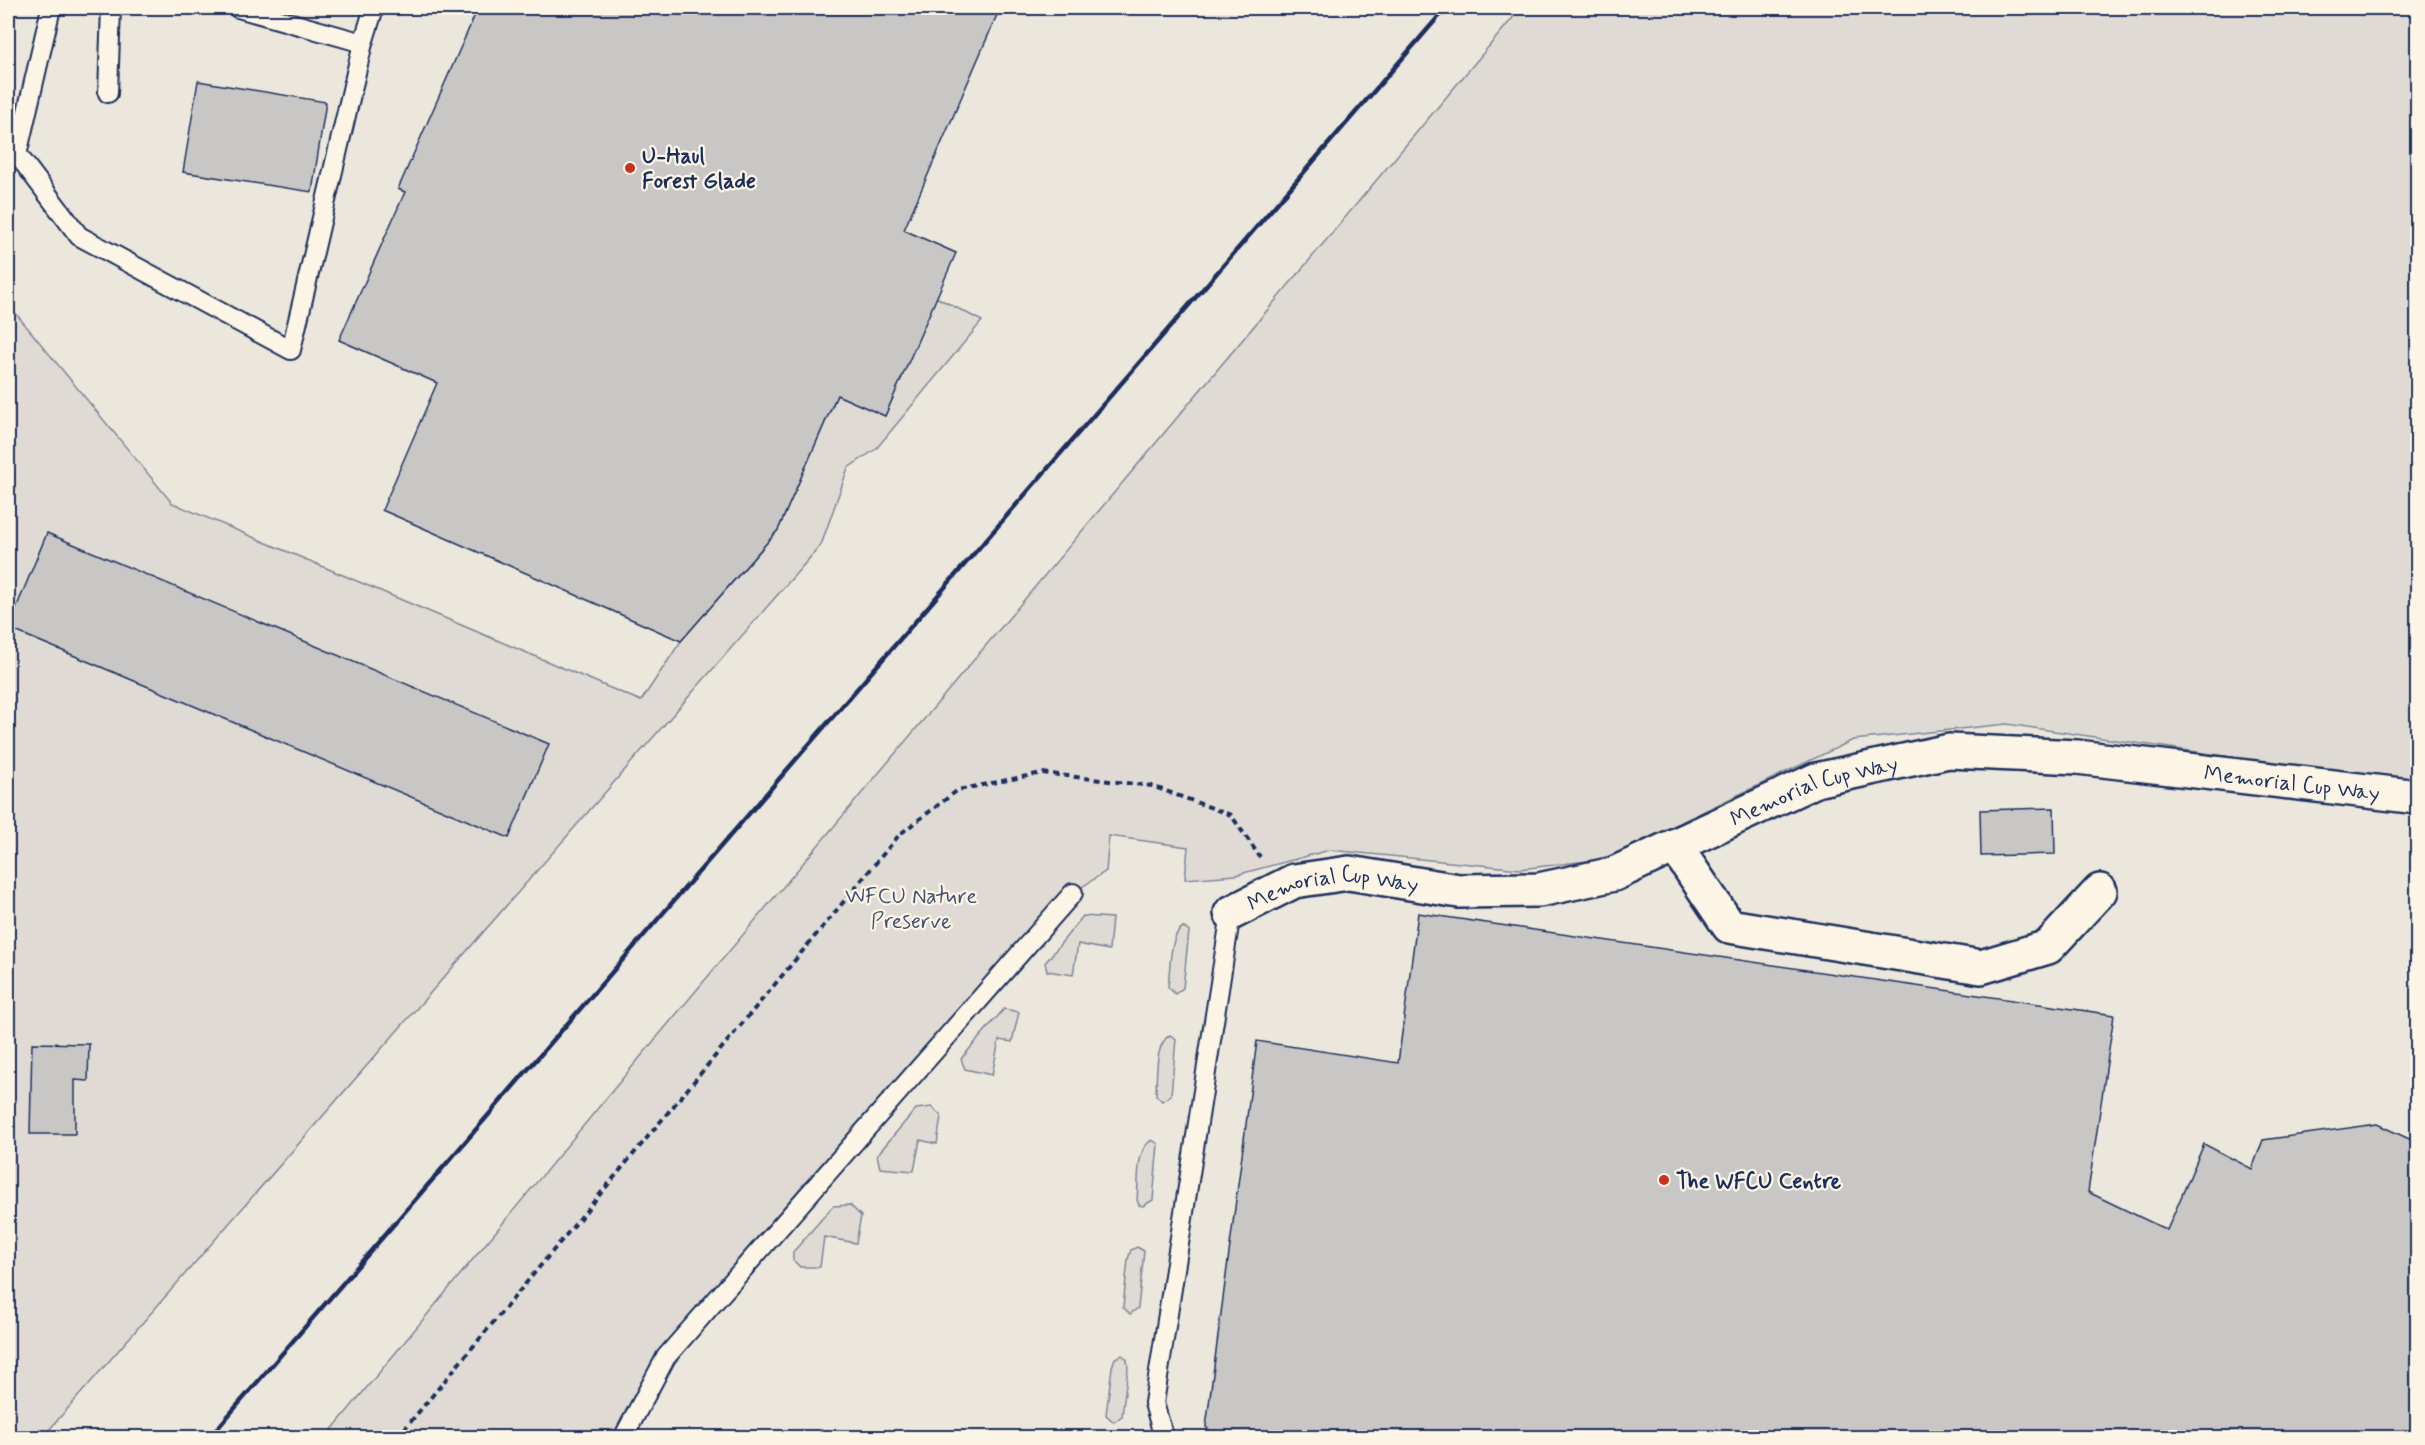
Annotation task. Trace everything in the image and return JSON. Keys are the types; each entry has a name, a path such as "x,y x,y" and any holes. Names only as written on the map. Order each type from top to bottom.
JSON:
{"street":[{"name":"Memorial Cup Way","path":"1231,913 1294,881 1349,873 1459,891 1539,890 1614,874 1816,780 1949,751 2077,757 2418,797"},
{"path":"1675,846 1730,926 1981,967 2048,947 2100,891"}],"lane":[{"path":"51,8 12,148 79,236 291,350 363,43 374,8"},
{"path":"108,93 111,8"},
{"path":"238,8 363,43"},
{"path":"622,1437 666,1357 1072,892"},
{"path":"1164,1437 1154,1402 1231,913"}],"path":[{"path":"397,1437 900,834 958,790 1042,772 1152,786 1231,815 1264,863"}],"shaded area":[{"path":"8,8 2417,8 2417,1437 8,1437"}],"green space":[{"name":"WFCU Nature Preserve","path":"1521,8 2417,8 2417,784 2007,724 1853,740 1604,859 1520,869 1330,850 1236,875 1185,879 1188,847 1109,836 1106,871 1073,893 666,1357 623,1437 325,1438 637,1061"},
{"path":"936,297 982,321 876,449 848,468 821,545 42,1438 8,1437 8,304 172,503 641,701 681,641 778,530 837,395 885,416"},
{"path":"1083,916 1112,918 1109,950 1078,944 1073,975 1047,971 1045,963"},
{"path":"1183,927 1189,931 1183,988 1175,994 1168,987 1171,954 1178,931"},
{"path":"1004,1009 1019,1012 1012,1042 999,1040 992,1075 965,1069 961,1059"},
{"path":"1170,1035 1176,1039 1171,1095 1162,1101 1156,1095 1157,1062 1161,1046"},
{"path":"932,1107 941,1116 937,1144 920,1140 914,1171 880,1168 877,1155 916,1109"},
{"path":"1152,1140 1158,1144 1153,1200 1143,1206 1139,1205 1137,1200 1140,1158 1147,1144"},
{"path":"850,1205 861,1216 856,1243 824,1237 820,1267 800,1267 793,1260 793,1252 833,1206"},
{"path":"1137,1247 1144,1251 1138,1308 1130,1314 1123,1307 1128,1259 1131,1250"},
{"path":"1122,1355 1127,1359 1128,1368 1122,1416 1114,1422 1106,1415 1112,1367 1115,1358"}],"building":[{"path":"478,8 1000,8 904,230 956,253 885,416 837,395 778,530 681,641 382,510 437,383 339,340 405,192 398,189"},
{"path":"198,81 326,102 312,192 183,172"},
{"path":"47,533 549,744 509,838 8,628"},
{"path":"2054,808 2055,854 1981,856 1980,810"},
{"name":"The WFCU Centre","path":"1418,913 2114,1015 2088,1192 2167,1230 2204,1144 2252,1169 2263,1140 2377,1124 2418,1143 2418,1438 1217,1438 1206,1427 1257,1041 1398,1063"},
{"path":"32,1043 89,1044 88,1081 75,1080 75,1134 30,1134"}],"railway":[{"path":"209,1438 1446,8"}],"place":[{"name":"U-Haul Forest Glade","path":"630,168"},
{"name":"The WFCU Centre","path":"1664,1180"}]}
